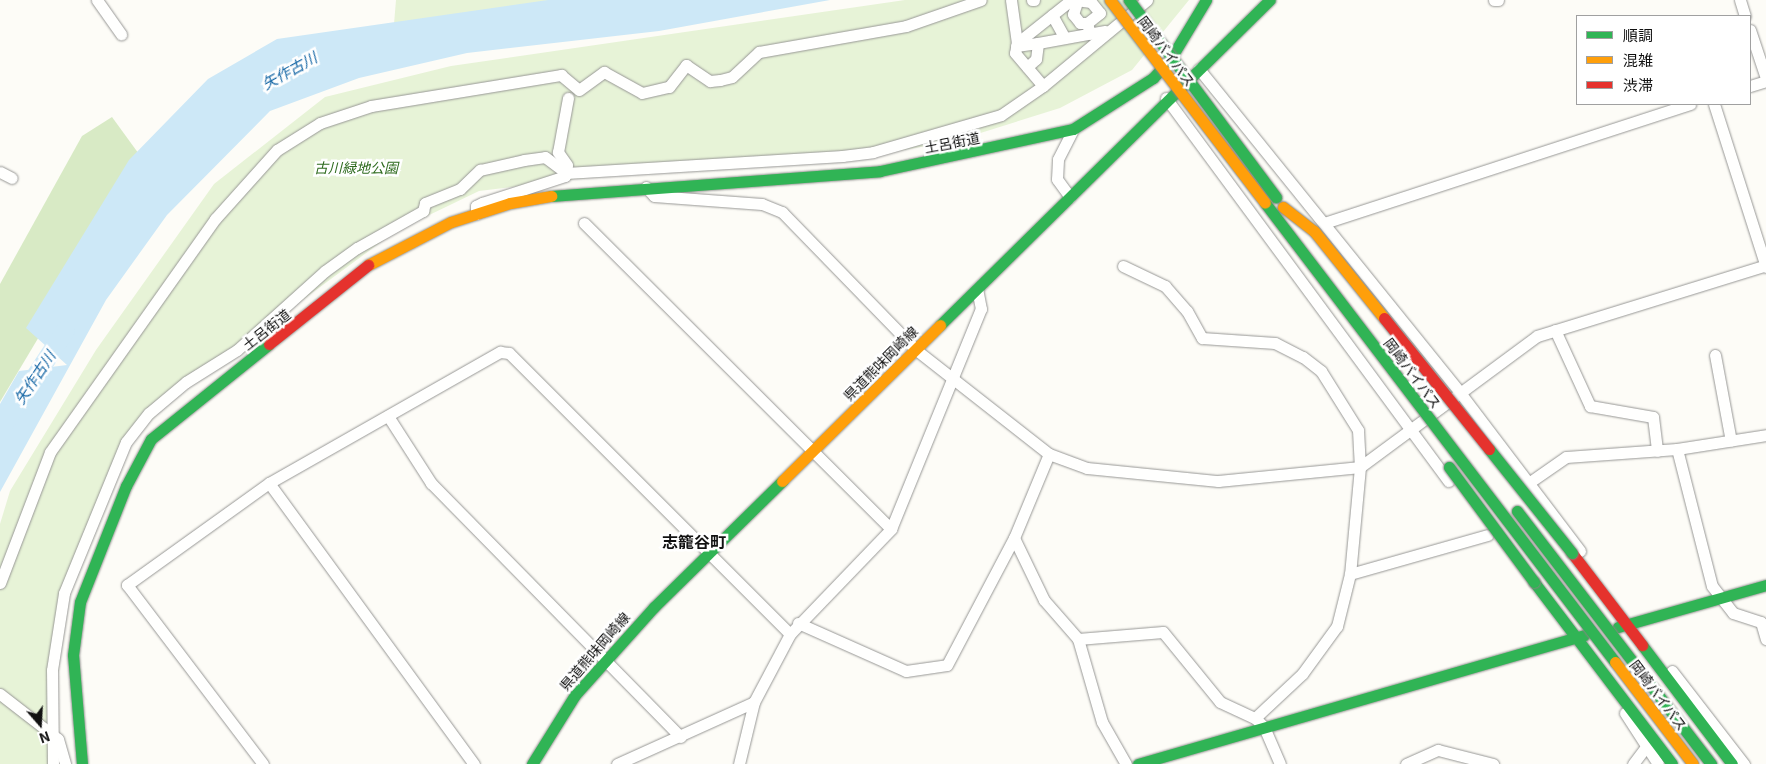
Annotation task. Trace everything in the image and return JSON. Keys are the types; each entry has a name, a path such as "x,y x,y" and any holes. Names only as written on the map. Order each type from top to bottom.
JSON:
{"main road":[{"name":"岡崎バイパス","path":"1110,0 1297,248 1693,764"},
{"name":"岡崎バイパス","path":"1129,0 1282,207 1710,764"},
{"name":"土呂街道","path":"82,764 73,654 80,602 126,486 151,439 368,265 451,222 476,214 570,193 880,171 1073,129 1153,78 1171,58 1206,0"},
{"name":"県道熊味岡崎線","path":"532,764 575,695 604,658 1070,197 1166,98 1199,69 1270,0"},
{"path":"1282,207 1314,231 1580,563 1682,695 1732,764"},
{"path":"1297,248 1405,408 1553,608 1672,764"},
{"path":"1138,764 1576,637 1766,585"}],"street":[{"path":"98,0 121,34"},
{"path":"0,583 50,452 215,219 277,150 320,123 371,106 561,75 579,90 604,72 642,93 669,88 686,65 710,81 720,80 732,77 759,52 906,26 981,0"},
{"path":"1010,0 1016,53 1044,86"},
{"path":"476,214 476,206 482,203 566,173 874,152 1001,115 1044,86 1105,31 1147,0"},
{"path":"1740,0 1745,15"},
{"path":"1016,44 1052,15 1083,13 1105,31"},
{"path":"1016,44 1038,43 1065,38 1083,13"},
{"path":"1052,15 1065,38"},
{"path":"1751,33 1766,80 1751,86"},
{"path":"1027,67 1036,59 1038,43"},
{"path":"1199,69 1530,482 1579,547 1580,563"},
{"path":"566,173 567,165 558,152 568,98"},
{"path":"1166,98 1488,535 1539,600 1553,608"},
{"path":"1324,223 1687,105"},
{"path":"646,187 654,196 762,204 782,212 915,349 1049,454 1087,468 1218,480 1360,467 1412,432 1538,336 1766,266 1714,105"},
{"path":"1070,197 1057,179 1058,159 1073,129"},
{"path":"53,764 52,670 64,592 114,463 149,413 186,382 238,350 326,271 423,211 425,203 460,188 480,170 545,157 566,173"},
{"path":"0,172 12,178"},
{"path":"584,223 891,529"},
{"path":"1123,266 1165,286 1188,311 1202,338 1276,343 1321,371 1358,430 1360,467 1350,574 1337,626 1326,647 1255,718"},
{"path":"739,764 754,702 790,634 798,623 891,529 981,309 977,289"},
{"path":"1555,330 1590,406 1653,417 1657,451"},
{"path":"263,764 127,585 269,483 500,352 509,353 790,634"},
{"path":"1715,355 1731,440"},
{"path":"388,416 431,483 681,737"},
{"path":"1530,482 1566,457 1677,449 1766,435"},
{"path":"1677,449 1719,599 1733,613 1760,622 1766,639"},
{"path":"798,623 906,671 947,665 1014,538 1049,454"},
{"path":"269,483 474,764"},
{"path":"1350,574 1488,535"},
{"path":"1014,538 1044,600 1078,639 1102,722 1126,764"},
{"path":"1078,639 1163,632 1220,702 1255,718 1264,727 1280,764"},
{"path":"1651,655 1688,688 1744,764"},
{"path":"0,694 58,739 65,764"},
{"path":"617,764 681,737 754,702"},
{"path":"1627,703 1625,715 1645,748 1658,764"},
{"path":"1633,764 1645,748"},
{"path":"1406,764 1438,750 1493,764"}],"green space":[{"path":"396,0 650,0 394,24"},
{"name":"古川緑地公園","path":"905,0 1189,0 1132,70 1060,108 955,141 875,155 575,179 479,191 396,231 187,385 129,442 69,583 53,715 61,764 0,764 0,524 10,491 96,350 214,184 325,97 451,66"},
{"path":"112,117 144,161 0,402 0,284 82,136"}],"water":[{"path":"548,0 830,0 659,31 467,53 359,78 270,111 167,215 106,300 0,492 0,404 19,371 67,365 26,328 129,160 208,79 277,39"}],"waterway":[{"name":"矢作古川","path":"0,429 65,330"}],"traffic: fast":[{"path":"1129,0 1276,197"},
{"path":"551,196 880,171 1073,129 1153,78 1171,58 1206,0"},
{"path":"940,325 1270,0"},
{"path":"1265,203 1615,662"},
{"path":"82,764 73,655 80,602 126,486 151,439 269,344"},
{"path":"1489,449 1572,553"},
{"path":"1449,467 1534,582"},
{"path":"532,764 575,695 654,607 782,481"},
{"path":"1517,511 1711,764"},
{"path":"1534,582 1672,764"},
{"path":"1618,627 1766,585"},
{"path":"1138,764 1584,635"},
{"path":"1642,645 1732,764"}],"traffic: slow":[{"path":"1110,0 1265,203"},
{"path":"368,265 451,222 510,203 551,196"},
{"path":"1283,207 1314,231 1384,318"},
{"path":"782,481 940,325"},
{"path":"1615,662 1693,764"}],"traffic: jam":[{"path":"269,344 368,265"},
{"path":"1384,318 1489,449"},
{"path":"1572,553 1642,645"}],"district":[{"name":"志籠谷町","path":"694,541"}]}
